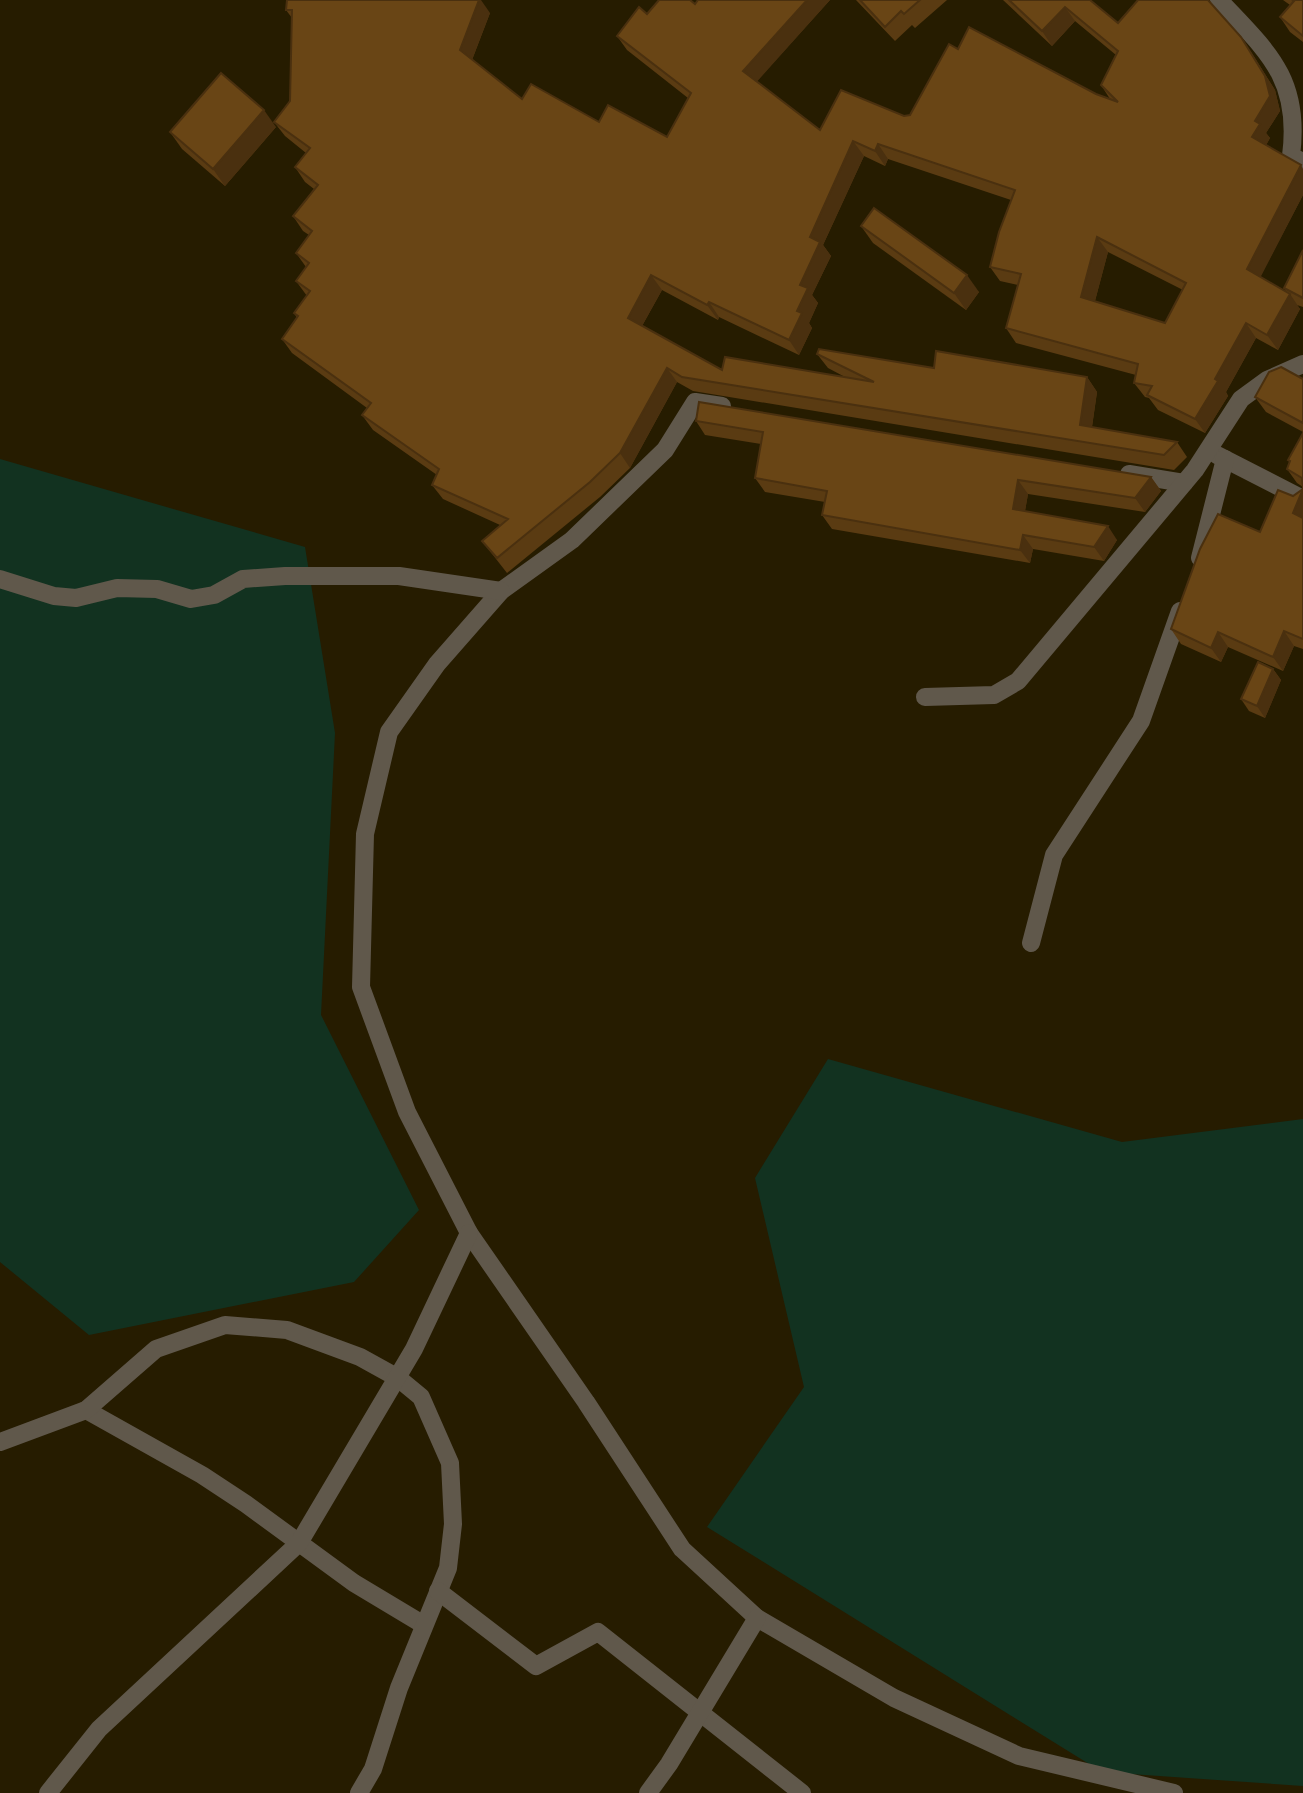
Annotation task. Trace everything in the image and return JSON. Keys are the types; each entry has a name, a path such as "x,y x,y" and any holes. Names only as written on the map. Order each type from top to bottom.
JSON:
{"street":[{"path":"1219,0 1273,60 1292,99 1292,156 1303,162"},
{"path":"925,697 994,695 1018,681 1184,483 1241,399 1267,380 1303,364"},
{"path":"735,409 695,402 665,450 572,540 501,591 437,664 389,732 365,834 361,986 407,1112 470,1233 586,1402 682,1549 757,1618 894,1698 1020,1756 1174,1793"},
{"path":"1208,450 1303,499"},
{"path":"1195,570 1225,460"},
{"path":"1116,472 1184,483"},
{"path":"0,579 54,596 76,598 117,588 157,589 191,599 214,595 243,579 285,576 399,576 501,591"},
{"path":"1031,943 1054,855 1141,721 1186,595"},
{"path":"48,1793 99,1729 299,1543 398,1378 470,1233"},
{"path":"0,1442 86,1410 156,1349 225,1325 287,1329 360,1357 398,1378 421,1397 450,1463 453,1524 448,1568 424,1625 373,1769 359,1793"},
{"path":"86,1410 202,1475 354,1583 424,1625"},
{"path":"438,1591 536,1666 598,1632 802,1793"},
{"path":"648,1793 757,1618"},
{"path":"1097,1793 1103,1776"}],"green space":[{"path":"0,459 305,547 335,733 321,1015 419,1210 354,1282 89,1335 0,1262"},
{"path":"828,1059 1122,1142 1303,1119 1303,1786 1102,1772 707,1527 804,1387 755,1178"}],"building":[{"path":"287,0 479,0 460,50 522,99 531,84 599,122 608,105 667,137 691,93 617,36 639,7 647,14 659,0 690,0 695,4 698,0 807,0 743,71 820,130 841,90 904,116 910,115 949,44 958,49 969,27 1096,94 1118,102 1101,85 1118,51 1065,7 1042,31 1009,0 1090,0 1118,23 1138,0 1208,0 1241,37 1265,76 1270,96 1255,121 1260,124 1252,137 1301,165 1247,269 1290,294 1267,335 1246,323 1215,379 1218,381 1195,419 1147,395 1152,386 1134,383 1138,364 1006,328 1021,274 990,267 999,232 1015,190 878,144 875,151 853,141 810,237 820,242 800,285 808,288 797,311 802,313 789,340 709,302 707,305 651,275 628,318 722,370 725,357 874,382 817,354 819,349 934,368 936,351 1087,377 1080,425 1177,442 1164,455 682,377 667,368 620,453 590,482 497,558 482,541 508,519 432,485 439,469 362,415 371,403 282,339 298,316 294,313 310,291 296,281 309,263 296,253 312,231 293,216 318,185 295,167 310,148 274,122 290,101 292,10 286,10","holes":["1097,237 1186,283 1165,323 1081,297"]},
{"path":"860,0 920,0 904,14 901,11 885,27"},
{"path":"1292,0 1303,0 1303,36 1280,17 1294,1"},
{"path":"221,73 264,110 213,169 170,132"},
{"path":"874,208 967,275 954,293 861,226"},
{"path":"1303,250 1303,298 1284,288"},
{"path":"1281,367 1303,379 1303,423 1255,397 1269,372"},
{"path":"699,402 1151,477 1135,498 1018,480 1013,509 1108,526 1094,547 1023,535 1020,550 822,515 827,491 755,478 763,432 696,421"},
{"path":"1303,433 1303,488 1302,478 1287,469 1288,460"},
{"path":"1303,489 1293,513 1303,518 1303,639 1284,631 1273,657 1218,632 1211,648 1171,629 1200,549 1218,514 1260,532 1278,490 1293,496"},
{"path":"1258,662 1273,669 1257,706 1241,699"}]}
